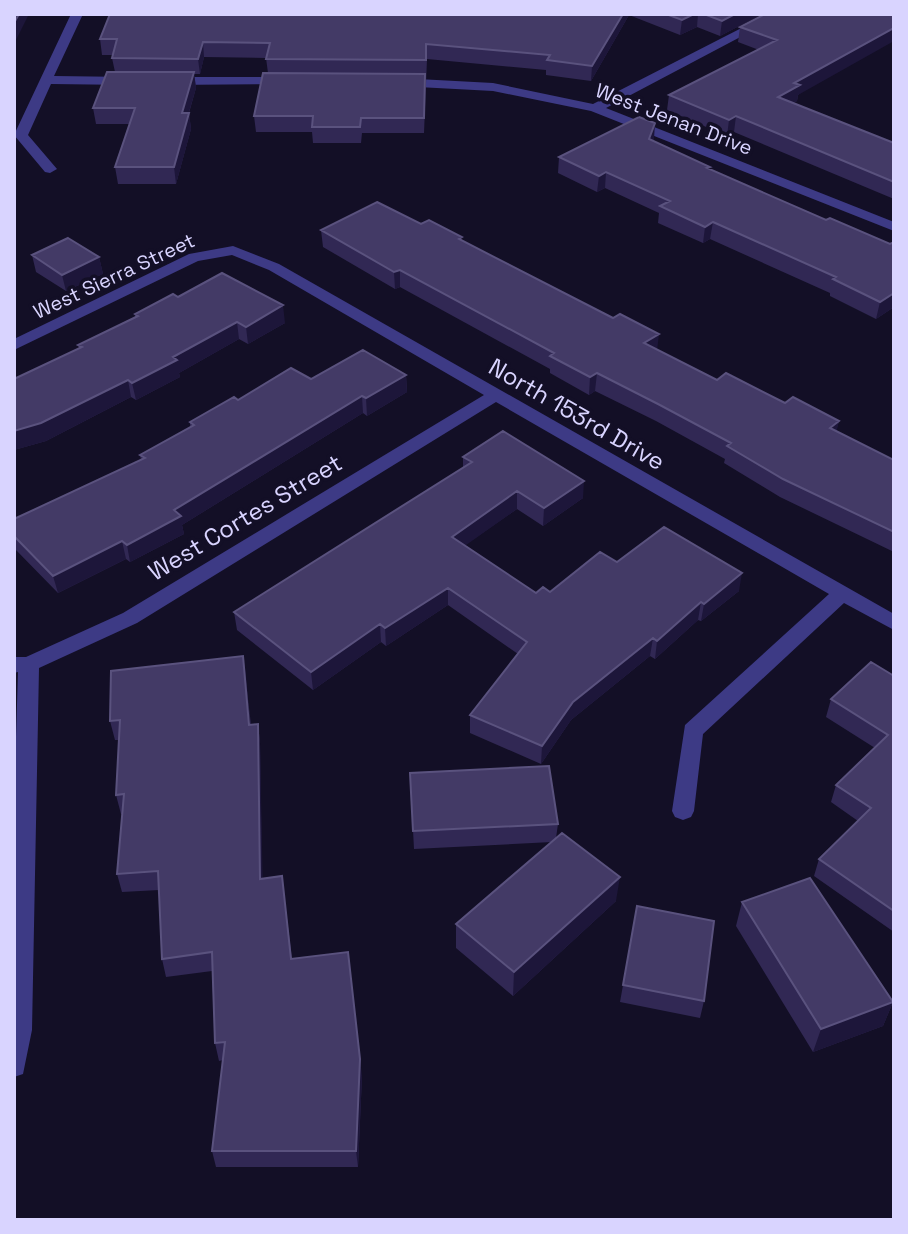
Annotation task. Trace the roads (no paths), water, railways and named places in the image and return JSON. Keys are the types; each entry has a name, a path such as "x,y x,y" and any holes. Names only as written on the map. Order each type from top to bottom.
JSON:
{"street":[{"path":"50,169 21,135 77,14"},
{"path":"595,108 778,14"},
{"path":"47,80 140,81"},
{"path":"156,81 296,82"},
{"name":"West Jenan Drive","path":"389,82 493,87 595,108 894,227"},
{"name":"West Sierra Street","path":"14,345 194,257 233,250"},
{"name":"North 153rd Drive","path":"233,250 274,267 840,595 894,623"},
{"name":"West Cortes Street","path":"22,664 130,618 495,395"},
{"path":"683,811 693,731 840,595"},
{"path":"14,1065 19,1030 22,664"}]}
